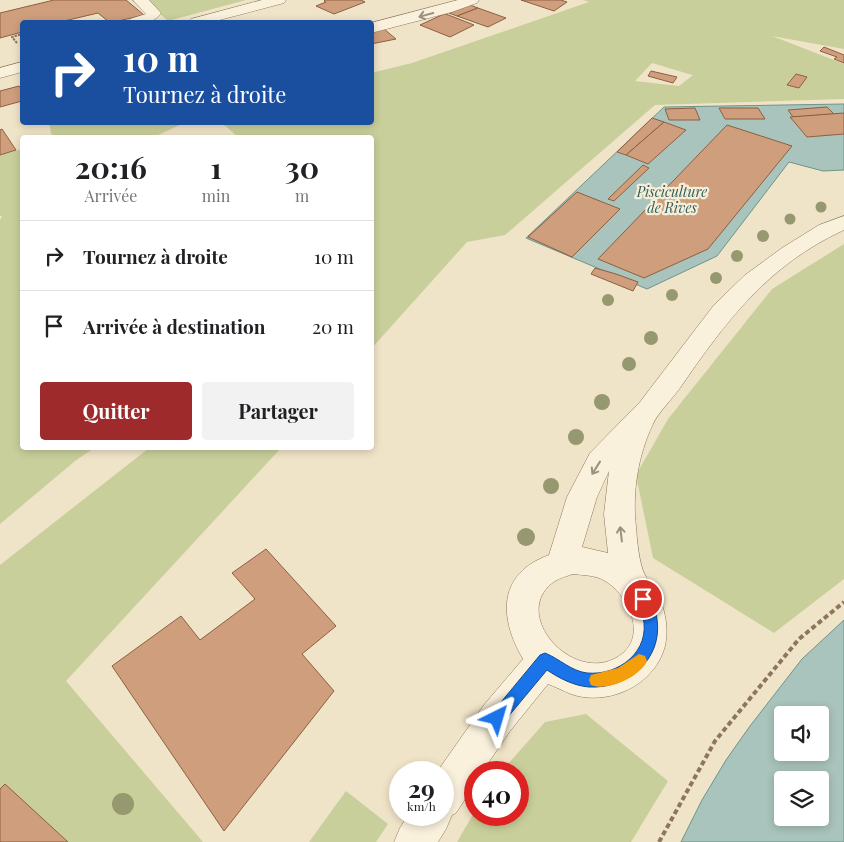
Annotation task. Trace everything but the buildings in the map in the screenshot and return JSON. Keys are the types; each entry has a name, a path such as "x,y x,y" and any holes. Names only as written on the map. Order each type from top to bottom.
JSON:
{"street":[{"path":"140,0 154,13 142,20"},
{"path":"219,20 279,0"},
{"path":"374,27 447,9 472,0"},
{"path":"0,73 20,68"},
{"path":"562,562 594,469 641,419 711,324 740,293 766,271 818,234 844,222"},
{"path":"630,582 620,534 620,498 624,471 641,419"},
{"path":"582,561 603,565 622,575 630,582 643,599 650,618 651,628 648,647 637,664 610,679 587,680 565,673 537,653 526,635 521,606 527,589 538,574 562,562 582,561"},
{"path":"454,781 497,718 545,660"},
{"path":"414,842 425,826"}],"path":[{"path":"15,36 20,35"},
{"path":"659,842 715,741 799,639 844,602"}],"green space":[{"path":"145,0 246,0 172,20 167,20"},
{"path":"583,0 844,0 844,49 772,36 844,64 844,99 655,105 505,235 467,242 374,346 374,135 236,135 224,125 374,125 374,72 412,63 589,2","holes":["652,63 693,75 679,86 635,81"]},
{"path":"50,125 180,125 158,135 52,135"},
{"path":"20,150 20,450 91,450 75,461 0,524 0,220 2,216 0,216 0,155"},
{"path":"844,244 844,579 774,633 653,558 636,475 668,419 772,289"},
{"path":"146,450 279,450 66,681 203,842 0,842 0,565"},
{"path":"586,714 668,781 631,842 457,842 466,826 529,826 529,761 511,761 545,722"},
{"path":"346,791 388,824 376,842 309,842"}],"water":[{"name":"Pisciculture de Rives","path":"844,104 844,170 823,171 789,162 717,256 647,289 526,238 664,107"},
{"path":"844,620 844,842 681,842 702,800 726,760 802,659"}],"slow traffic":[{"path":"596,680 610,679 620,675 639,661"}],"route":[{"path":"497,718 545,660 554,668 587,680 610,679 637,664 648,647 651,628 650,618 643,599"}]}
